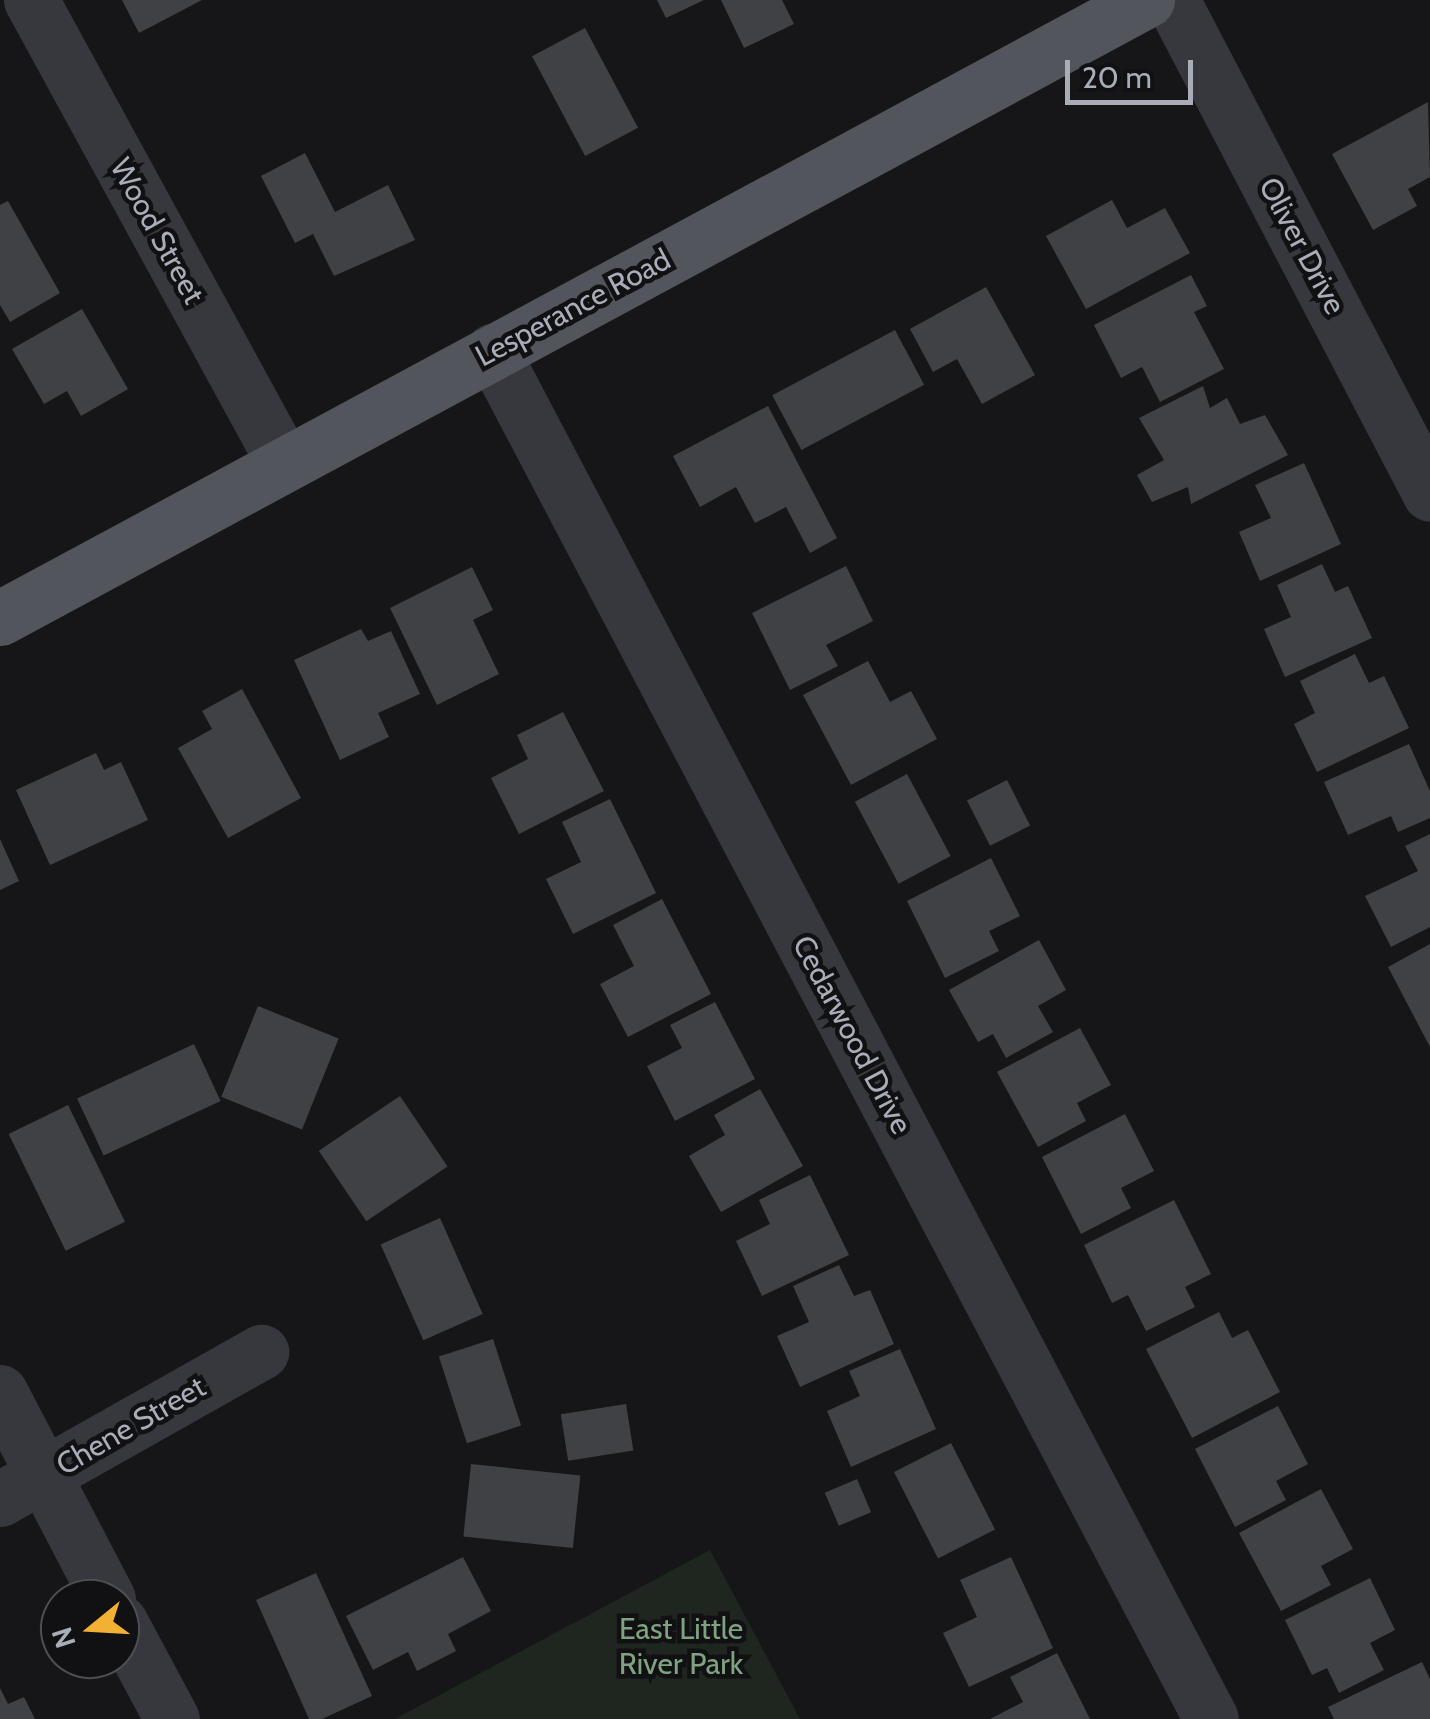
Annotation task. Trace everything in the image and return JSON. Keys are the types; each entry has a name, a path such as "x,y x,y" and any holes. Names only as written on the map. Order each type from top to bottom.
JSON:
{"main road":[{"name":"Lesperance Road","path":"0,618 1147,0"}],"street":[{"name":"Wood Street","path":"32,0 284,463"},
{"name":"Oliver Drive","path":"1172,0 1430,494"},
{"name":"Cedarwood Drive","path":"492,351 1211,1719"},
{"name":"Chene Street","path":"21,1487 261,1352"},
{"path":"0,1392 21,1487 92,1579"},
{"path":"140,1659 172,1719"}],"green space":[{"name":"East Little River Park","path":"710,1550 800,1719 395,1719"}],"building":[{"path":"122,0 202,0 139,33"},
{"path":"657,0 704,0 666,18"},
{"path":"721,0 782,0 794,24 744,48"},
{"path":"585,28 638,128 585,156 532,56"},
{"path":"1428,102 1430,177 1408,189 1417,206 1373,230 1332,154"},
{"path":"305,153 335,212 388,185 415,240 334,276 313,234 295,243 261,176"},
{"path":"1112,200 1127,228 1165,208 1190,253 1086,309 1046,236"},
{"path":"8,201 60,293 10,322 0,305 0,205"},
{"path":"1191,275 1207,306 1194,312 1224,369 1160,402 1142,367 1121,378 1094,325"},
{"path":"986,287 1035,375 982,404 957,359 933,372 910,329"},
{"path":"82,309 128,389 81,416 67,391 44,404 12,349"},
{"path":"895,330 924,385 801,450 772,395"},
{"path":"1203,386 1210,408 1227,398 1240,424 1265,415 1288,455 1191,504 1188,487 1152,502 1137,475 1164,460 1139,418"},
{"path":"768,406 837,538 810,553 786,507 755,523 736,487 700,507 673,456"},
{"path":"1304,463 1341,544 1260,581 1239,532 1271,518 1255,485"},
{"path":"1322,564 1335,592 1348,586 1372,638 1285,677 1264,629 1291,617 1277,585"},
{"path":"846,566 873,621 826,645 838,666 790,690 752,613"},
{"path":"472,567 493,610 473,620 499,674 437,705 390,608"},
{"path":"361,629 368,641 391,631 420,694 378,713 389,737 340,760 294,660"},
{"path":"1355,654 1369,683 1384,676 1409,728 1317,772 1294,724 1315,713 1300,681"},
{"path":"868,661 890,702 911,691 937,739 851,785 803,695"},
{"path":"242,689 301,798 228,838 178,748 212,729 202,711"},
{"path":"563,712 604,791 519,834 491,778 528,759 517,735"},
{"path":"1409,744 1430,791 1430,818 1398,832 1391,816 1348,835 1324,782"},
{"path":"96,753 104,770 121,762 148,820 50,865 16,790"},
{"path":"907,774 951,856 899,884 855,802"},
{"path":"1007,780 1030,825 990,846 967,800"},
{"path":"610,799 656,893 573,934 546,879 581,862 562,822"},
{"path":"1430,834 1430,927 1391,947 1365,896 1418,871 1405,846"},
{"path":"0,839 19,881 0,890"},
{"path":"991,858 1020,916 989,931 999,951 945,978 907,901"},
{"path":"662,899 711,994 628,1037 600,984 634,966 613,925"},
{"path":"1039,940 1066,990 1038,1006 1053,1032 1006,1058 993,1034 978,1042 949,990"},
{"path":"1430,944 1430,1047 1388,967"},
{"path":"715,1002 755,1079 675,1121 647,1066 682,1048 670,1025"},
{"path":"258,1006 339,1039 302,1129 221,1097"},
{"path":"1080,1028 1111,1085 1077,1103 1086,1121 1038,1147 997,1072"},
{"path":"194,1044 221,1101 104,1156 77,1099"},
{"path":"760,1089 803,1166 721,1212 689,1156 725,1135 714,1115"},
{"path":"400,1096 448,1166 366,1221 319,1151"},
{"path":"68,1105 125,1222 66,1251 9,1134"},
{"path":"1125,1114 1154,1171 1121,1188 1131,1208 1081,1234 1042,1157"},
{"path":"810,1175 849,1255 762,1296 736,1241 770,1224 759,1200"},
{"path":"1174,1200 1211,1274 1185,1287 1195,1307 1146,1331 1128,1295 1112,1303 1084,1245"},
{"path":"440,1218 483,1314 423,1340 381,1244"},
{"path":"839,1265 854,1296 870,1290 894,1344 800,1387 777,1336 809,1322 793,1286"},
{"path":"1219,1312 1232,1338 1248,1330 1280,1392 1192,1438 1146,1349"},
{"path":"493,1339 521,1426 467,1443 439,1357"},
{"path":"900,1349 936,1429 851,1467 827,1411 860,1396 849,1371"},
{"path":"626,1404 633,1450 568,1461 561,1414"},
{"path":"1278,1406 1308,1464 1276,1481 1286,1500 1235,1527 1195,1449"},
{"path":"951,1443 995,1529 938,1558 894,1472"},
{"path":"471,1464 580,1475 573,1548 463,1537"},
{"path":"857,1479 871,1512 839,1526 825,1493"},
{"path":"1321,1489 1353,1549 1321,1566 1331,1585 1281,1611 1239,1533"},
{"path":"463,1557 491,1611 448,1634 456,1651 417,1671 408,1652 373,1670 346,1616"},
{"path":"1011,1557 1053,1648 969,1687 943,1633 977,1617 960,1580"},
{"path":"316,1573 372,1696 322,1719 309,1719 256,1600"},
{"path":"1370,1578 1395,1630 1370,1643 1384,1670 1339,1693 1327,1668 1312,1675 1285,1620"},
{"path":"1057,1653 1090,1719 990,1719 1023,1702 1010,1677"},
{"path":"1422,1662 1430,1679 1430,1719 1334,1719 1328,1707"},
{"path":"0,1688 8,1704 24,1697 35,1719 0,1719"}]}
